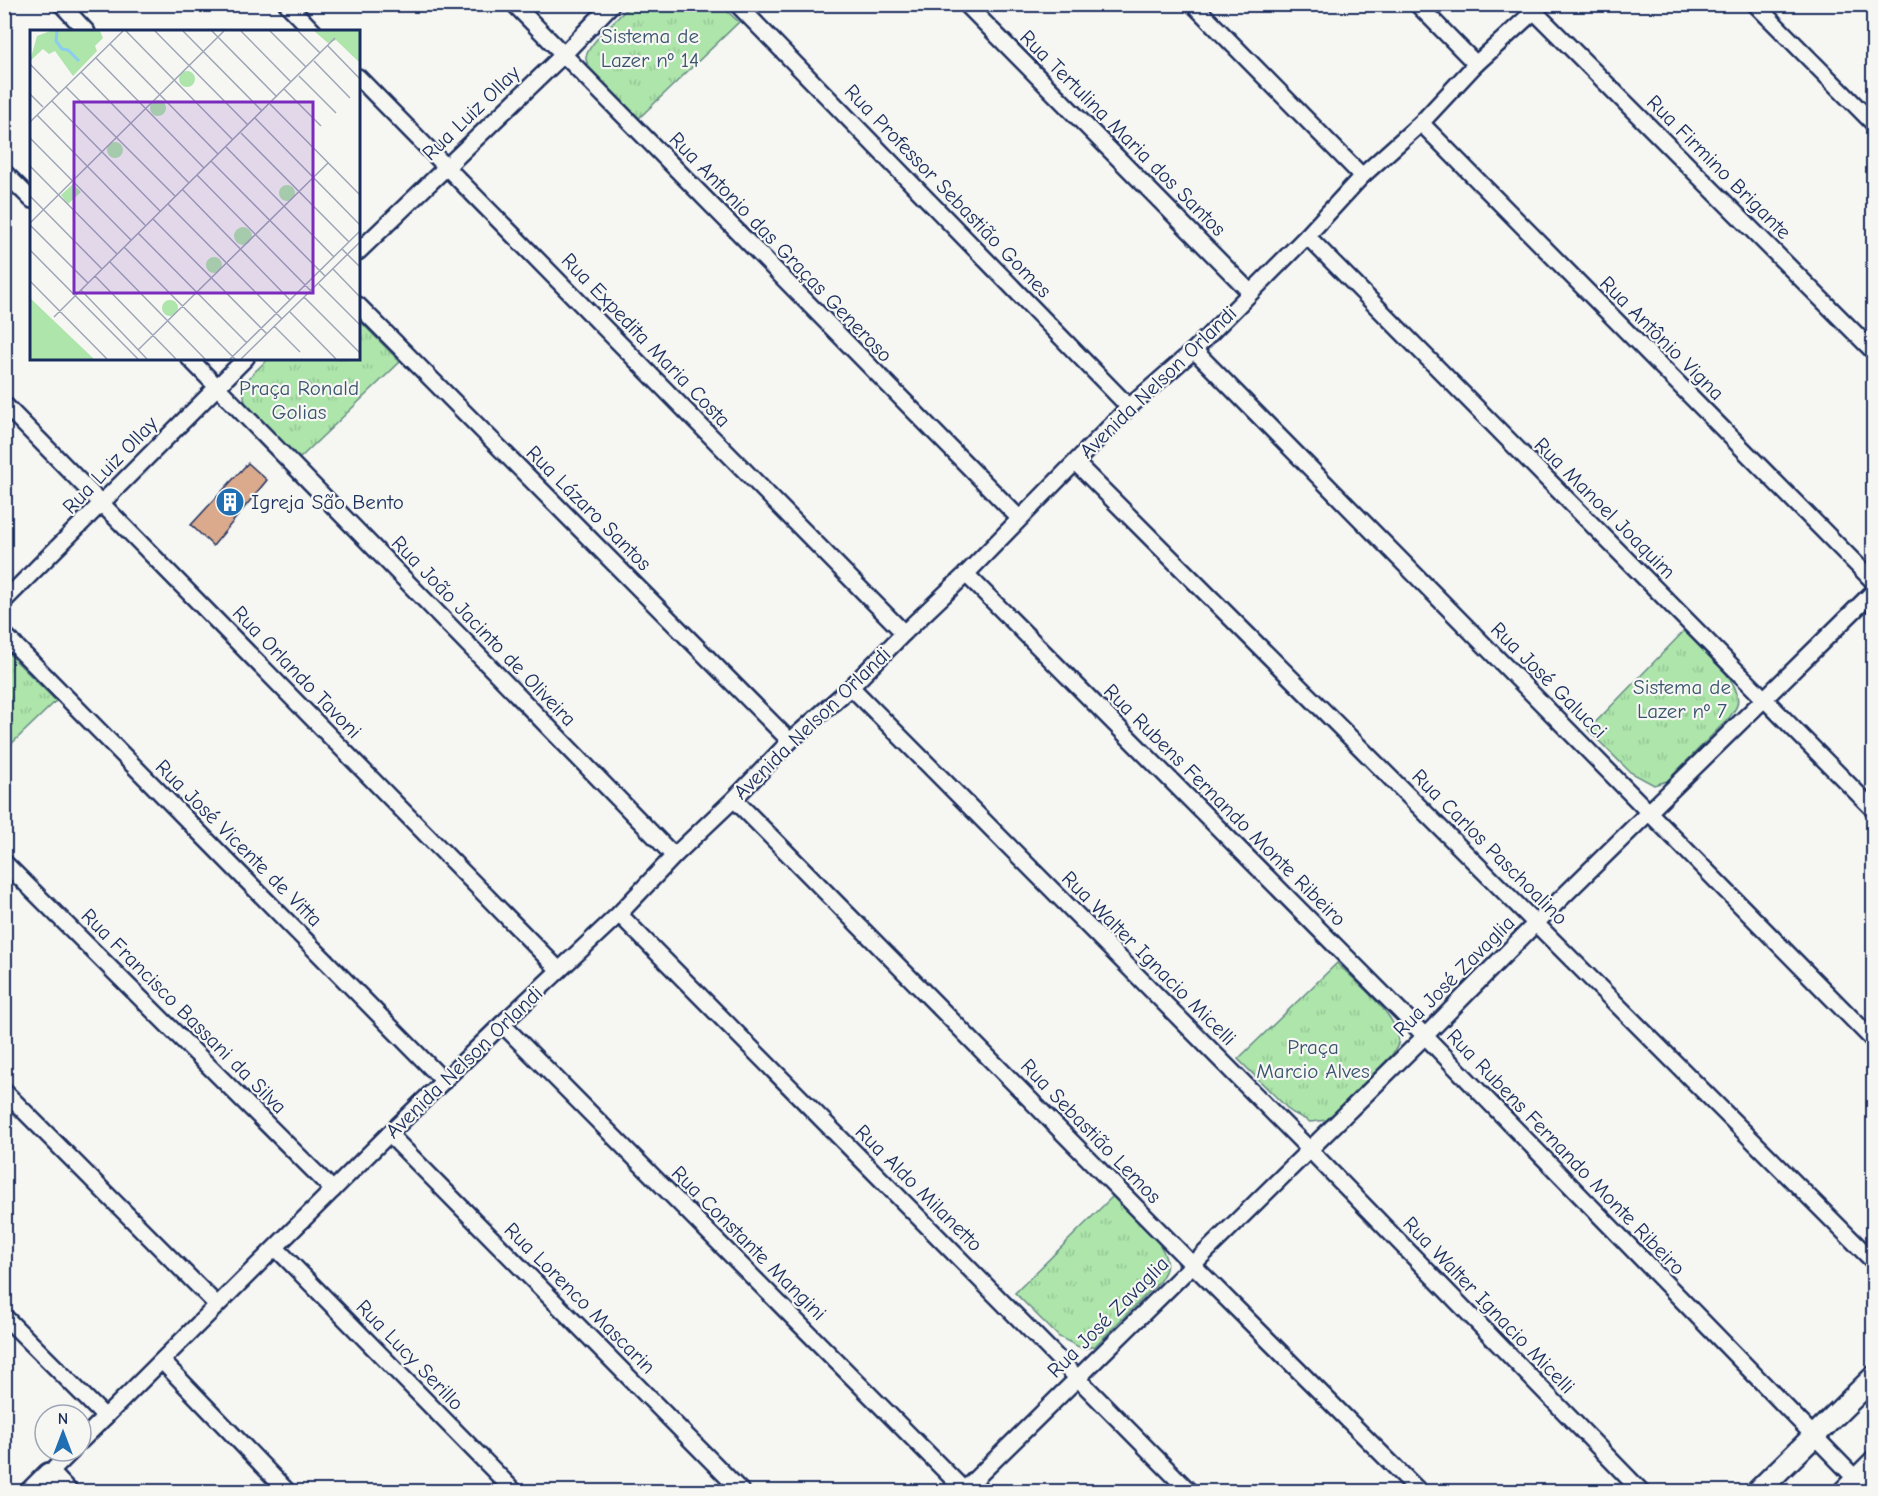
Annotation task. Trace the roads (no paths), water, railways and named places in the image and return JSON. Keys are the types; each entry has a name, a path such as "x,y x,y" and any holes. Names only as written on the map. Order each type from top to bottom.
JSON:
{"main road":[{"path":"1757,1491 1874,1377"},
{"path":"1850,1485 1874,1462"},
{"path":"31,1491 49,1474 66,1491"}],"street":[{"path":"61,4 85,30"},
{"path":"288,4 312,30"},
{"name":"Rua Antonio das Graças Generoso","path":"514,4 1019,518"},
{"name":"Rua Luiz Ollay","path":"360,250 563,55 612,4"},
{"name":"Rua Professor Sebastião Gomes","path":"737,4 1129,407"},
{"name":"Rua Tertulina Maria dos Santos","path":"966,4 1250,292"},
{"path":"1193,4 1362,176"},
{"path":"1417,4 1476,64"},
{"path":"1755,4 1874,124"},
{"name":"Avenida Nelson Orlandi","path":"93,1430 389,1134 619,914 790,741 850,687 966,574 1129,407 1194,350 1307,236 1362,176 1421,123 1476,64 1539,8"},
{"name":"Rua Firmino Brigante","path":"1539,8 1874,352"},
{"name":"Rua Expedita Maria Costa","path":"360,79 904,633"},
{"name":"Rua Antônio Vigna","path":"1421,123 1874,582"},
{"path":"4,172 30,198"},
{"name":"Rua Manoel Joaquim","path":"1307,236 1874,810"},
{"name":"Rua Lázaro Santos","path":"360,307 790,741"},
{"name":"Rua José Galucci","path":"1194,350 1874,1041"},
{"name":"Rua João Jacinto de Oliveira","path":"191,360 674,856"},
{"name":"Rua Luiz Ollay","path":"4,601 244,360"},
{"name":"Rua Orlando Tavoni","path":"4,405 559,970"},
{"name":"Rua Carlos Paschoalino","path":"1076,463 1874,1262"},
{"name":"Rua Rubens Fernando Monte Ribeiro","path":"966,574 1425,1036 1814,1437 1850,1485"},
{"name":"Rua José Zavaglia","path":"964,1491 1076,1377 1425,1036 1536,923 1874,591"},
{"name":"Rua José Vicente de Vitta","path":"4,634 444,1081"},
{"name":"Rua Walter Ignacio Micelli","path":"850,687 1309,1149 1642,1491"},
{"name":"Rua Sebastião Lemos","path":"734,799 1192,1264 1420,1491"},
{"name":"Rua Francisco Bassani da Silva","path":"4,862 333,1190"},
{"name":"Rua Aldo Milanetto","path":"619,914 1190,1491"},
{"name":"Rua Constante Mangini","path":"502,1024 964,1491"},
{"path":"4,1091 216,1305"},
{"name":"Rua Lorenco Mascarin","path":"389,1134 742,1491"},
{"name":"Rua Lucy Serillo","path":"276,1248 515,1491"},
{"path":"4,1316 105,1417"},
{"path":"162,1361 288,1491"},
{"path":"49,1474 60,1463"}],"place":[{"name":"Igreja São Bento","path":"230,502"}],"park label":[{"name":"Sistema de Lazer nº 14","path":"650,48"},
{"name":"Praça Ronald Golias","path":"299,400"},
{"name":"Sistema de Lazer nº 7","path":"1682,699"},
{"name":"Praça Marcio Alves","path":"1313,1059"}]}
